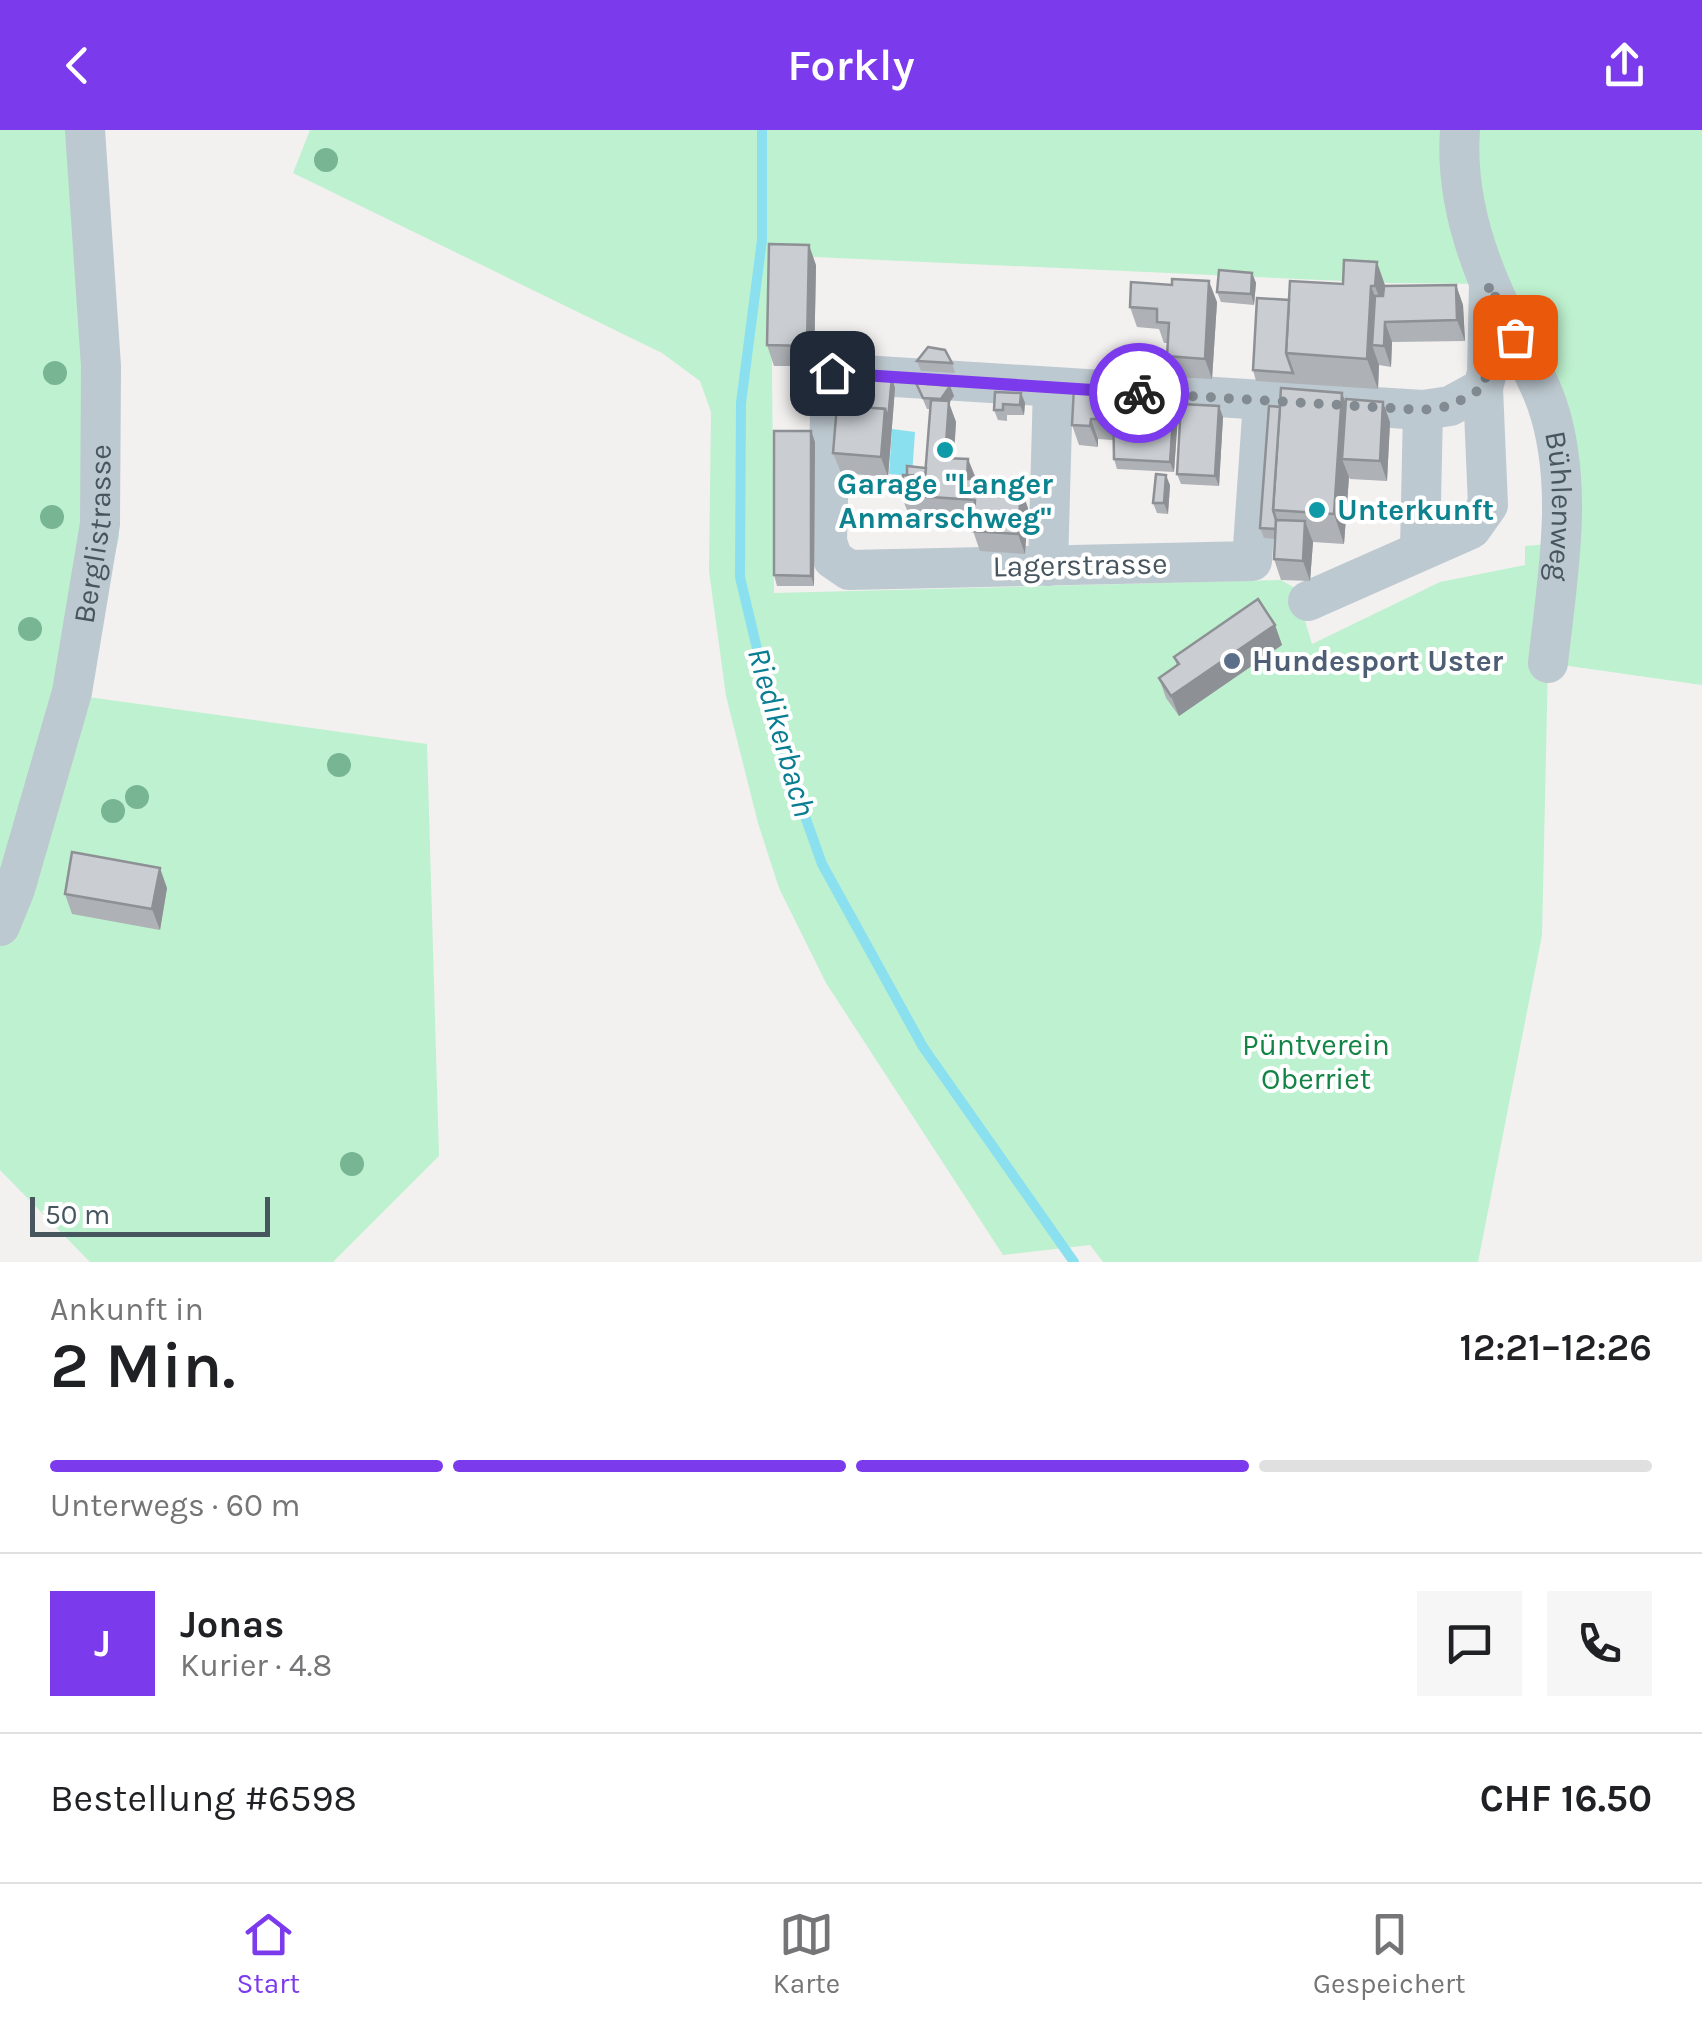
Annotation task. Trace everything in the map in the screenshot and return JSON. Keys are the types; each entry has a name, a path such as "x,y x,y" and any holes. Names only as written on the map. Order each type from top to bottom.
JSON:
{"street":[{"name":"Berglistrasse","path":"0,926 72,692 100,524 100,366 85,130"},
{"name":"Bühlenweg","path":"1460,130 1461,186 1475,248 1547,405 1558,460 1562,543 1548,662"},
{"path":"1308,601 1471,529 1488,505 1483,388 1487,372 1489,284"},
{"name":"Lagerstrasse","path":"1053,388 832,373 827,542 833,560 849,570 1252,561 1263,401"},
{"path":"1048,566 1053,388 1407,410 1450,406 1483,388"},
{"path":"1407,410 1420,549"}],"green space":[{"path":"0,130 89,130 119,537 81,696 427,744 439,1156 333,1262 90,1262 0,1170"},
{"name":"Püntverein Oberriet","path":"310,130 1702,130 1702,685 1548,663 1542,935 1478,1262 1103,1262 1090,1245 1003,1255 826,983 779,888 726,696 709,571 711,412 700,381 662,353 293,173","holes":["771,255 1388,283 1489,284 1559,460 1561,543 1525,546 1525,565 1440,582 1312,644 1295,588 1281,580 774,593"]}],"water":[{"path":"892,429 915,432 912,476 889,474"}],"building":[{"path":"769,244 809,245 807,346 767,345"},
{"path":"1344,260 1377,262 1375,286 1371,286 1367,359 1286,353 1290,281 1343,284"},
{"path":"1219,270 1252,273 1251,294 1217,292"},
{"path":"1172,279 1209,281 1205,359 1167,356 1169,323 1157,322 1157,309 1130,307 1131,282 1172,285"},
{"path":"1456,285 1457,320 1385,322 1384,346 1372,345 1375,296 1383,296 1384,286"},
{"path":"1257,298 1289,300 1286,353 1293,373 1253,370"},
{"path":"928,347 945,350 952,363 917,361"},
{"path":"844,374 892,377 888,419 885,409 841,406"},
{"path":"916,383 950,386 941,399 923,398"},
{"path":"1074,387 1109,389 1108,419 1091,419 1090,426 1072,425"},
{"name":"Unterkunft","path":"1281,388 1342,393 1334,514 1273,510"},
{"path":"995,392 1021,393 1020,405 1003,404 1003,410 994,410"},
{"path":"1113,399 1174,404 1170,462 1114,459"},
{"path":"1346,399 1383,402 1380,461 1342,459"},
{"path":"931,400 949,401 945,458 968,459 967,479 977,479 976,485 1021,488 1018,534 973,531 975,500 901,495 903,475 925,476"},
{"path":"1181,404 1219,406 1215,476 1177,474"},
{"path":"837,405 885,409 881,457 833,453"},
{"path":"1269,406 1280,407 1273,510 1276,529 1260,528"},
{"path":"774,431 811,431 811,576 774,575"},
{"path":"907,466 926,468 925,476 907,475"},
{"path":"1156,474 1166,475 1164,503 1153,503"},
{"path":"1276,520 1305,521 1303,561 1274,559"},
{"path":"1258,599 1275,625 1171,696 1159,678 1179,664 1174,657"},
{"path":"72,852 160,868 152,909 65,894"}],"waterway":[{"name":"Riedikerbach","path":"762,130 762,240 741,403 740,577 780,746 822,864 923,1047 1074,1262"}],"way so far":[{"path":"1139,393 1390,410 1450,406 1483,388 1487,372 1489,284 1515,337"}],"place":[{"name":"Garage \"Langer Anmarschweg\"","path":"945,450"},
{"name":"Unterkunft","path":"1317,510"},
{"name":"Hundesport Uster","path":"1232,661"}],"route":[{"path":"832,373 1139,393"}]}
